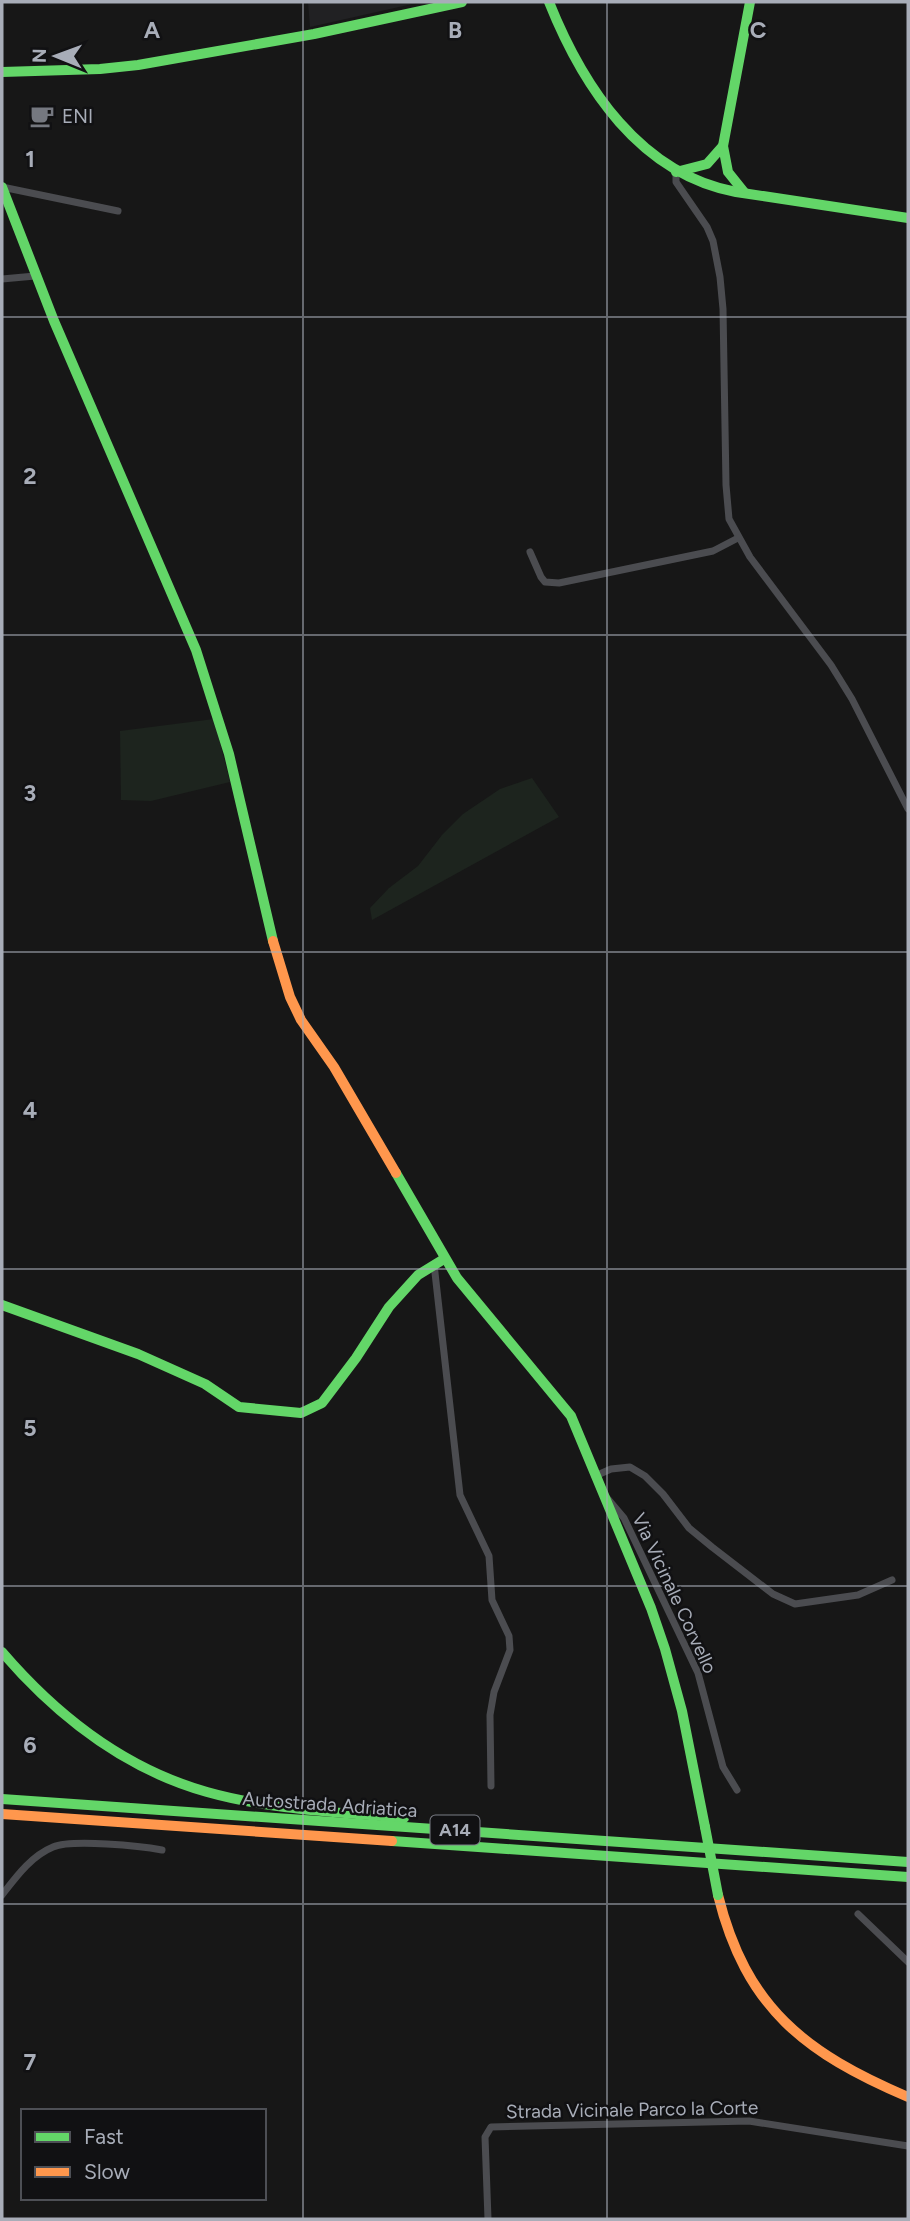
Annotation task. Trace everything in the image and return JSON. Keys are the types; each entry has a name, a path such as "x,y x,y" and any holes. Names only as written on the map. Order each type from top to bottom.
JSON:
{"main road":[{"path":"2,72 138,65 302,36 461,2"},
{"path":"549,2 565,39 606,109 642,146 676,172 709,186 747,194 908,218"},
{"path":"709,186 721,177 720,159 750,2"},
{"path":"676,172 708,166 720,159"},
{"path":"720,159 729,177 747,194"},
{"path":"2,187 35,276 201,662 229,754 275,948 290,997 301,1020 334,1067 439,1261 564,1406 651,1608 666,1649 682,1711 726,1929 740,1962 757,1989 807,2043 840,2065 908,2097"},
{"path":"2,1304 138,1354 205,1384 239,1407 293,1414 307,1412 322,1403 356,1358 389,1307 418,1275 439,1261"},
{"path":"2,1652 22,1677 59,1711 101,1743 155,1773 206,1791 300,1809 405,1818 540,1835"},
{"name":"Autostrada Adriatica","path":"2,1799 908,1862"},
{"name":"Autostrada Adriatica","path":"2,1814 908,1877"},
{"path":"2,1820 107,1822"}],"street":[{"path":"676,172 676,181 713,240 720,277 729,519 750,557 831,665 874,739 908,809"},
{"path":"2,187 118,211"},
{"path":"2,279 35,276"},
{"path":"530,552 541,578 545,582 559,583 713,551 738,538"},
{"path":"439,1261 460,1495 489,1556 492,1600 509,1636 510,1650 494,1692 490,1715 491,1786"},
{"path":"596,1476 611,1469 630,1466 663,1494 689,1528 704,1541 773,1594 795,1604 858,1595 892,1580"},
{"name":"Via Vicinale Corvello","path":"603,1493 624,1518 698,1673 723,1767 737,1790"},
{"path":"2,1895 22,1869 56,1845 103,1844 162,1850"},
{"path":"858,1914 908,1962"},
{"name":"Strada Vicinale Parco la Corte","path":"488,2219 485,2137 491,2127 749,2121 908,2146"}],"shaded area":[{"path":"308,2 421,2 310,27"},
{"path":"214,719 230,782 151,801 121,800 120,731"},
{"path":"532,778 559,817 372,920 370,908 389,888 418,866 442,835 463,814 500,789"}],"traffic: fast":[{"path":"2,72 138,65 314,34 462,2"},
{"path":"549,2 579,65 598,95 619,122 671,167 702,182 736,192 908,218"},
{"path":"744,192 728,172 723,146 750,2"},
{"path":"676,172 707,164 722,147"},
{"path":"2,187 54,321 196,650 229,754 273,941"},
{"path":"396,1173 457,1278 571,1416 651,1608 665,1649 682,1711 705,1827"},
{"path":"2,1305 138,1354 205,1384 239,1407 301,1413 322,1403 356,1358 389,1307 418,1275 444,1259"},
{"path":"2,1652 46,1698 94,1737 148,1769 177,1782 256,1803 404,1818"},
{"path":"2,1799 908,1862"},
{"path":"705,1827 718,1895"},
{"path":"392,1841 908,1877"}],"traffic: slow":[{"path":"273,941 290,997 301,1020 334,1067 396,1173"},
{"path":"2,1814 392,1841"},
{"path":"718,1895 730,1934 745,1968 763,1997 785,2022 810,2044 839,2063 908,2097"}],"place":[{"name":"ENI","path":"42,116"}]}
